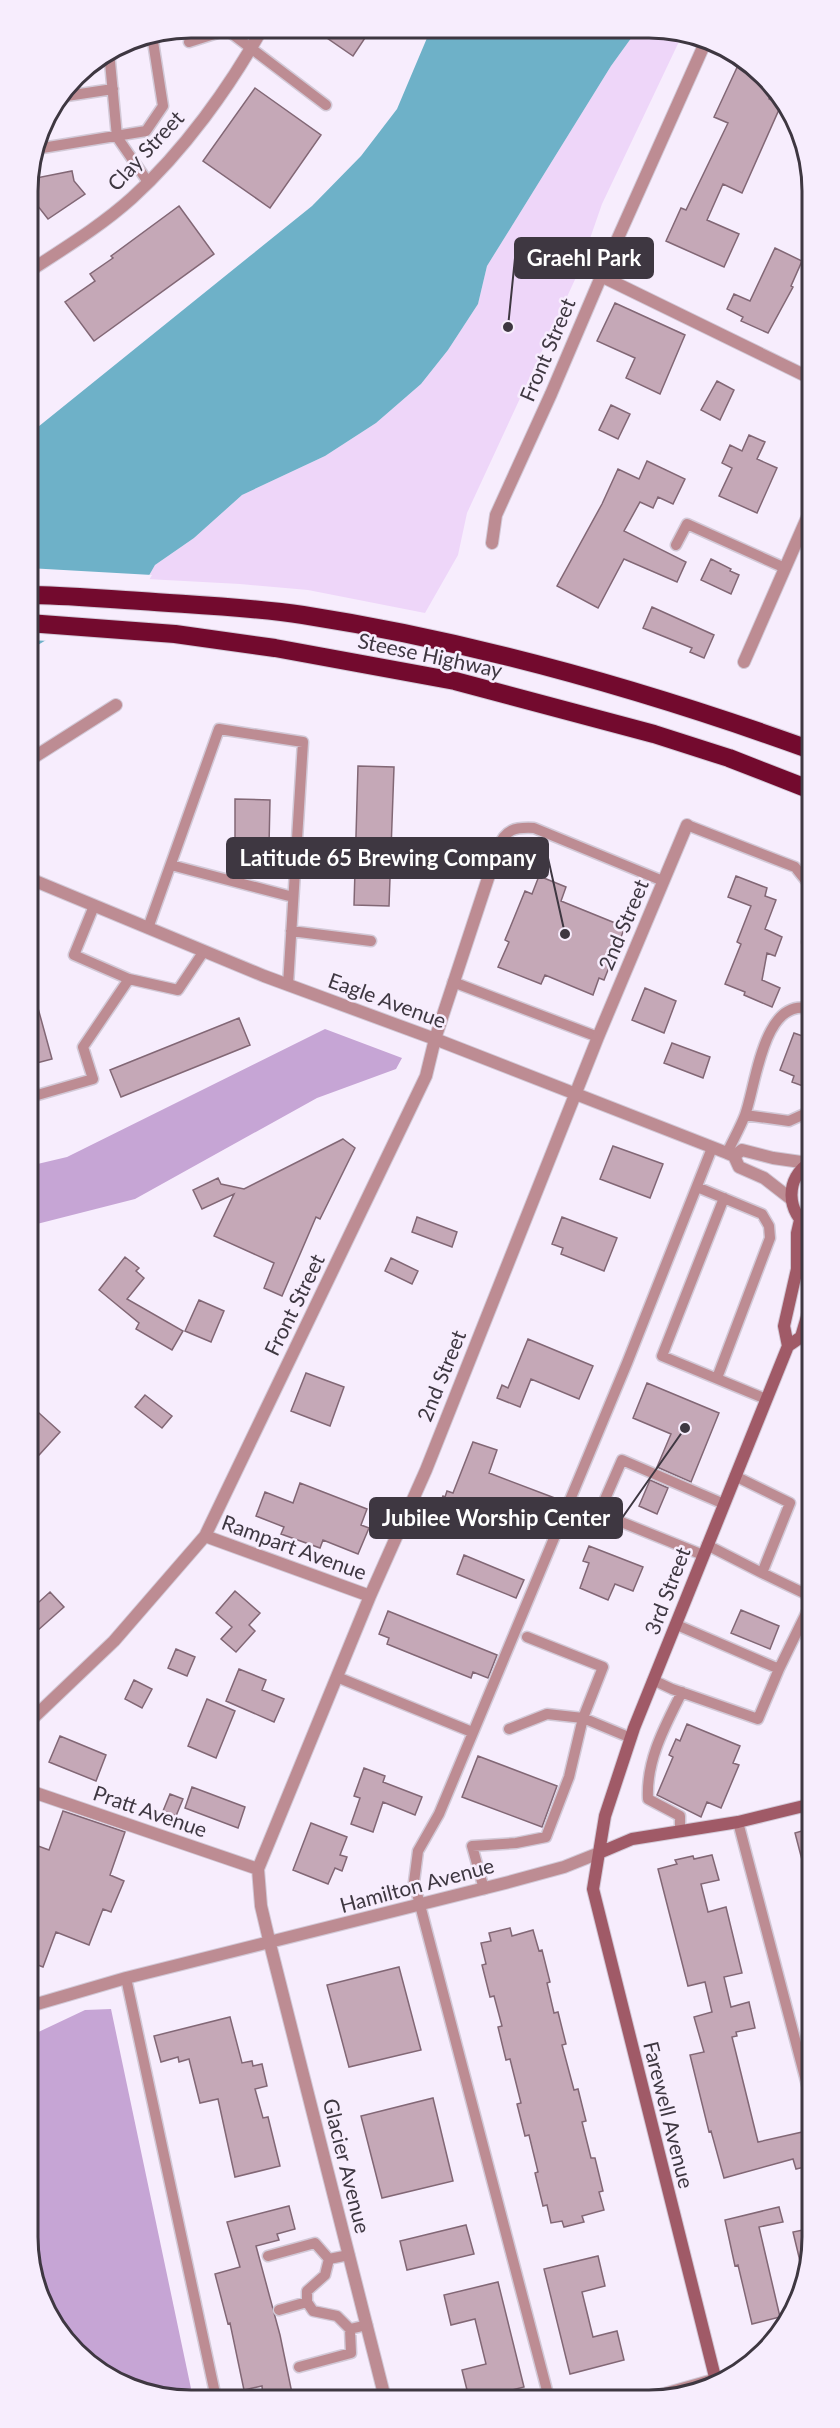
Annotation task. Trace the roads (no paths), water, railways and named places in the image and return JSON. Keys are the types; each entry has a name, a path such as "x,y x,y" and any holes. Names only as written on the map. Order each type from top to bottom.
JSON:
{"highway":[{"name":"Steese Highway","path":"38,596 215,606 302,615 486,650 620,686 740,724 802,747"},
{"name":"Steese Highway","path":"38,624 175,634 275,648 455,681 654,734 729,758 802,786"}],"street":[{"name":"Clay Street","path":"38,265 88,232 131,199 148,182 189,137 258,38"},
{"name":"Front Street","path":"492,543 496,515 703,47"},
{"path":"601,276 802,374"},
{"path":"744,662 802,529"},
{"path":"38,755 116,705"},
{"name":"2nd Street","path":"270,1944 261,1906 258,1869 370,1596 426,1470 598,1037 687,825"},
{"name":"Front Street","path":"38,1713 114,1641 205,1536 426,1076 453,982 498,848"},
{"name":"Eagle Avenue","path":"38,882 288,985 435,1039 712,1148 730,1154 742,1150 773,1158 802,1161"},
{"name":"Eagle Avenue","path":"730,1154 739,1167 764,1178 791,1199"},
{"path":"800,1220 791,1199 794,1179 802,1170"},
{"name":"3rd Street","path":"788,1346 784,1326 797,1269 797,1233 800,1220"},
{"name":"3rd Street","path":"599,1853 605,1816 653,1680 788,1346 801,1337 802,1334"},
{"name":"Rampart Avenue","path":"205,1536 370,1596"},
{"name":"Pratt Avenue","path":"38,1794 258,1869"},
{"name":"Hamilton Avenue","path":"38,2004 126,1978 270,1944 564,1867 632,1839 738,1822 802,1806"},
{"name":"Farewell Avenue","path":"599,1853 593,1889 714,2376"},
{"name":"Glacier Avenue","path":"270,1944 384,2390"}],"lane":[{"path":"189,42 202,38"},
{"path":"238,38 326,105"},
{"path":"44,148 146,131 163,106 153,42"},
{"path":"110,60 117,137 148,182"},
{"path":"71,95 113,89"},
{"path":"676,545 687,524 785,568"},
{"path":"148,928 219,729 303,742 288,985"},
{"path":"687,825 795,867 802,876"},
{"path":"498,848 502,837 510,830 518,827 534,828 663,881"},
{"path":"171,865 293,897"},
{"path":"94,906 74,955 129,979 178,990 204,951"},
{"path":"291,932 371,941"},
{"path":"38,1095 93,1079 82,1047 129,979"},
{"path":"453,982 598,1037"},
{"path":"730,1154 745,1115 771,1028 788,1012 802,1006"},
{"path":"745,1115 789,1121 802,1115"},
{"path":"547,2390 414,1882 418,1851 438,1814 627,1363 712,1148"},
{"path":"696,1187 762,1214 769,1226 770,1238 717,1378"},
{"path":"724,1198 662,1356 766,1399"},
{"path":"724,1504 622,1460 599,1513 705,1550 762,1573 802,1594"},
{"path":"735,1476 790,1503 762,1573"},
{"path":"653,1680 758,1719 802,1620"},
{"path":"677,1625 779,1669"},
{"path":"484,1888 472,1846 516,1843 546,1837 569,1777 583,1718 603,1667 527,1637"},
{"path":"337,1677 472,1732"},
{"path":"680,1831 680,1816 648,1799 647,1783 658,1742 682,1692"},
{"path":"509,1729 547,1714 583,1718 631,1738"},
{"path":"738,1822 802,2066"},
{"path":"126,1978 214,2390"},
{"path":"268,2256 315,2244 329,2259"},
{"path":"329,2259 349,2255"},
{"path":"299,2367 351,2354 350,2329 338,2316 313,2311 307,2302 307,2291 325,2275 329,2259"},
{"path":"279,2310 307,2302"},
{"path":"350,2329 367,2325"}],"water":[{"path":"427,38 631,38 611,66 487,266 478,304 448,350 421,384 376,423 325,456 242,495 194,538 155,565 147,579 38,645 38,427 312,206 361,156 397,109"}],"place":[{"name":"Graehl Park","path":"508,327"},
{"name":"Latitude 65 Brewing Company","path":"565,934"},
{"name":"Jubilee Worship Center","path":"685,1428"}]}
